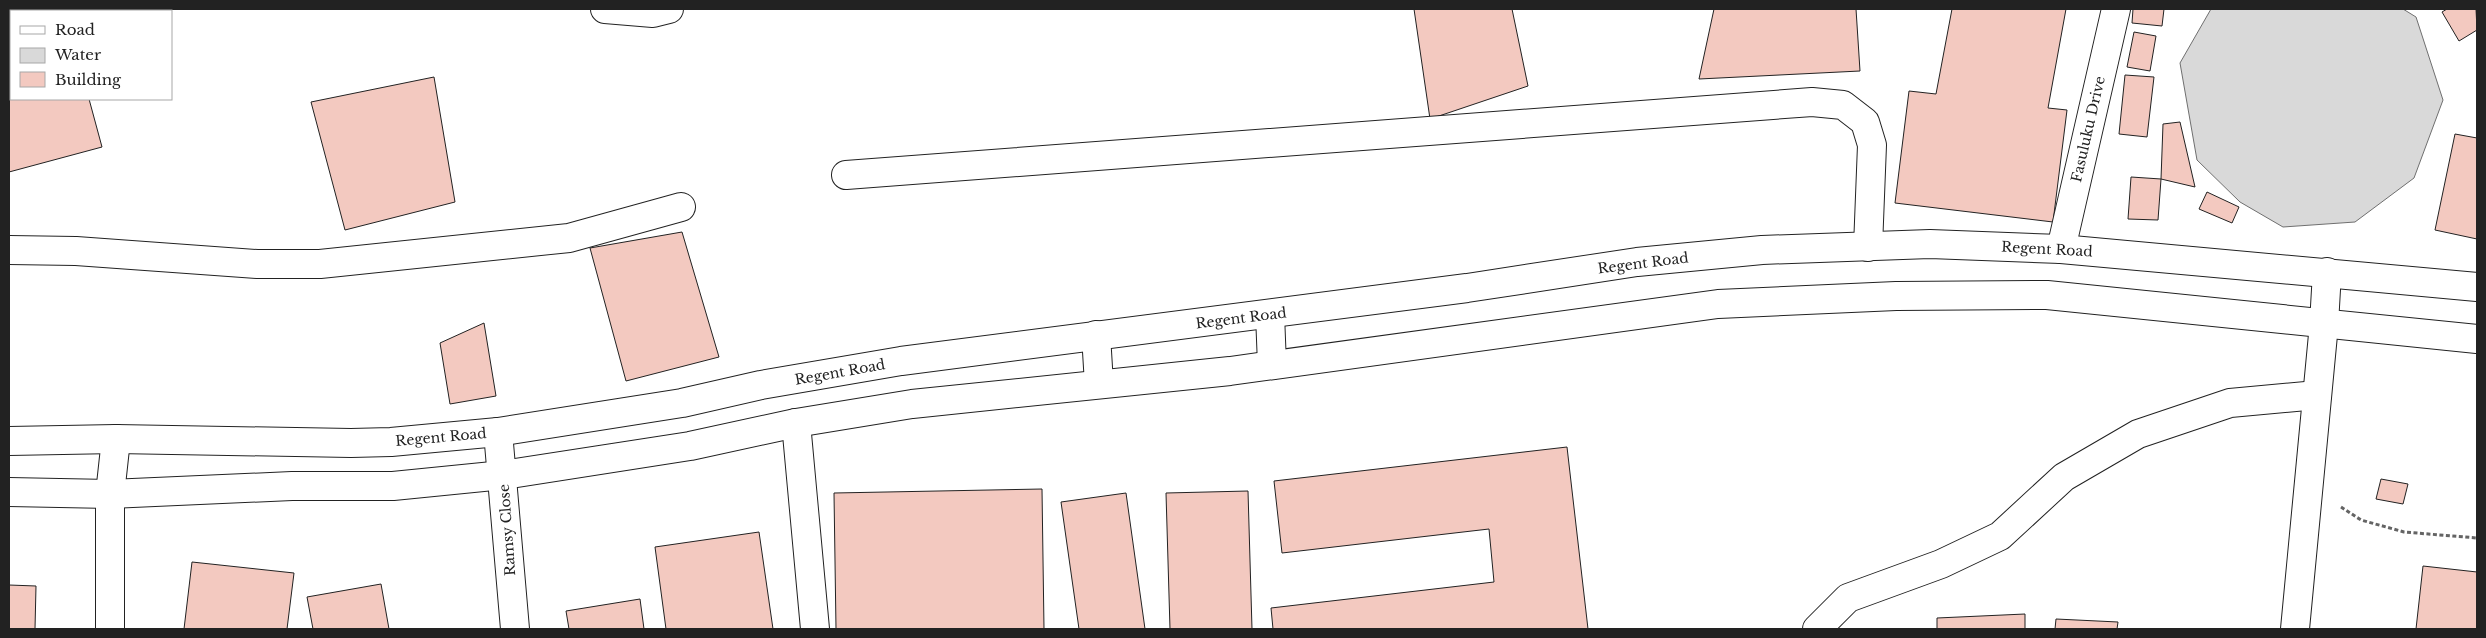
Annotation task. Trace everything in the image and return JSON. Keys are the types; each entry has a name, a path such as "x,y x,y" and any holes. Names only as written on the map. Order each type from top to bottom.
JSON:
{"main road":[{"path":"605,9 653,12 669,9"},
{"name":"Fasuluku Drive","path":"2061,249 2116,9"},
{"path":"846,175 1812,102 1843,105 1865,122 1872,145 1868,247"},
{"path":"9,250 85,251 257,264 320,264 569,238 681,207"},
{"name":"Regent Road","path":"9,441 116,439 351,443 391,442 498,432 682,403 761,385 900,361 1467,288 1637,262 1762,250 1930,244 2061,249 2477,287"},
{"path":"2295,629 2324,324 2326,272"},
{"path":"9,492 110,494 292,486 393,486 503,475 690,446 796,423 912,404 1230,372 1718,304 1896,296 2047,295 2477,339"},
{"path":"1270,314 1272,365"},
{"path":"1096,335 1099,384"},
{"path":"1818,629 1848,598 1941,564 2000,536 2064,478 2138,434 2230,403 2317,395"},
{"path":"796,423 815,629"},
{"name":"Ramsy Close","path":"498,432 515,629"},
{"path":"110,629 110,494 116,439"}],"path":[{"path":"2308,485 2361,520 2404,532 2477,538"}],"water":[{"path":"2211,9 2403,9 2416,17 2443,100 2414,178 2355,222 2283,227 2240,202 2197,160 2180,63"}],"building":[{"path":"1414,9 1512,9 1528,86 1430,119"},
{"path":"1714,9 1856,9 1860,71 1699,79"},
{"path":"1952,9 2066,9 2048,108 2067,110 2053,222 1895,203 1909,91 1936,94"},
{"path":"2133,9 2164,9 2162,26 2132,23"},
{"path":"2447,9 2476,9 2477,30 2459,41 2442,12"},
{"path":"2134,32 2156,36 2150,71 2127,67"},
{"path":"9,68 10,100 89,100 102,147 9,172"},
{"path":"2125,75 2154,77 2147,137 2119,134"},
{"path":"434,77 455,202 345,230 311,102"},
{"path":"2180,122 2195,187 2161,179 2163,124"},
{"path":"2455,134 2477,138 2477,239 2435,230"},
{"path":"2131,177 2161,179 2158,220 2128,219"},
{"path":"2207,192 2239,207 2232,223 2199,209"},
{"path":"682,232 719,357 626,381 590,248"},
{"path":"484,323 496,396 450,404 440,343"},
{"path":"1567,447 1588,629 1273,629 1271,608 1494,582 1489,529 1282,553 1274,481"},
{"path":"2381,479 2408,484 2403,504 2376,499"},
{"path":"1042,489 1044,629 836,629 834,493"},
{"path":"1248,491 1252,629 1170,629 1166,493"},
{"path":"1126,493 1145,629 1079,629 1061,502"},
{"path":"759,532 773,629 666,629 655,547"},
{"path":"192,562 294,573 287,629 184,629"},
{"path":"2423,566 2477,572 2477,629 2416,629"},
{"path":"381,584 389,629 313,629 307,597"},
{"path":"9,585 36,586 35,629 9,629"},
{"path":"640,599 644,629 569,629 566,611"},
{"path":"2025,614 2025,629 1937,629 1937,618"},
{"path":"2056,619 2118,622 2117,629 2055,629"}]}
